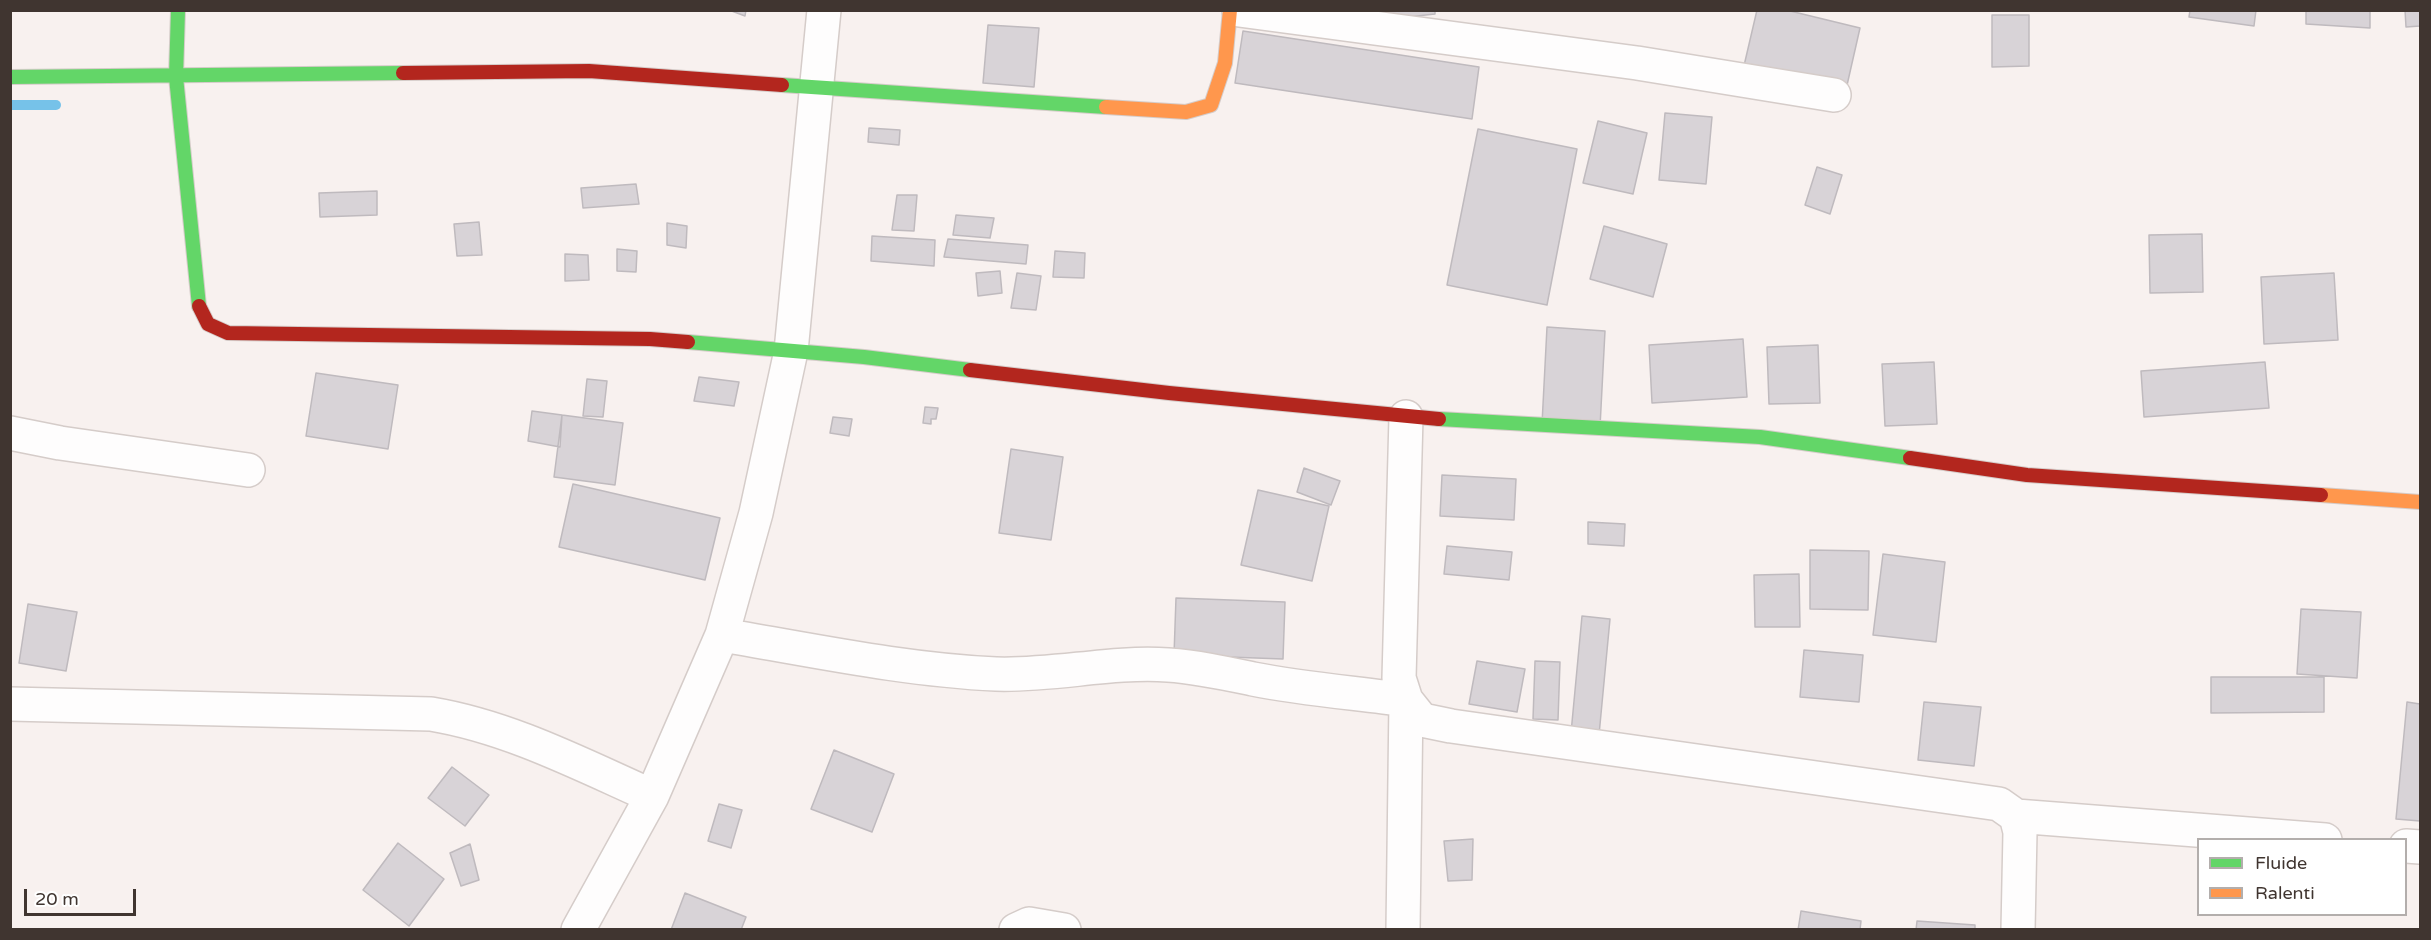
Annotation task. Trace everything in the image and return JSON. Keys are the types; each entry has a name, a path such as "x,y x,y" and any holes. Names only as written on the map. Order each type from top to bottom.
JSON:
{"street":[{"path":"178,10 176,77 198,303 202,320 214,331 650,339 791,351 1407,417 1761,437 2027,475 2421,502"},
{"path":"578,930 652,796 722,635 756,513 791,351 824,10"},
{"path":"10,77 176,77 589,70 816,88 1186,112 1211,105 1225,63 1230,10"},
{"path":"1239,10 1637,63 1834,95"},
{"path":"1403,930 1406,700 1399,678 1407,417"},
{"path":"10,433 60,443 248,470"},
{"path":"722,635 836,654 985,673 1028,674 1143,663 1223,670 1254,679 1406,700 1422,720 1451,726 1999,804 2016,816 2299,838"},
{"path":"10,704 431,714 468,720 536,744 652,796"},
{"path":"2016,816 2020,832 2018,930"},
{"path":"1016,930 1029,924 1064,930"}],"building":[{"path":"729,10 746,10 745,16"},
{"path":"1378,10 1435,10 1435,14 1380,20"},
{"path":"1757,10 1786,10 1860,28 1845,94 1743,70"},
{"path":"2190,10 2256,10 2254,26 2189,17"},
{"path":"2306,10 2370,10 2370,28 2306,24"},
{"path":"2405,10 2420,10 2420,26 2406,27"},
{"path":"1992,15 2029,15 2029,66 1992,67"},
{"path":"988,25 1039,28 1034,87 983,83"},
{"path":"1243,31 1479,67 1472,119 1235,83"},
{"path":"1665,113 1712,117 1706,184 1659,180"},
{"path":"1598,121 1647,133 1633,194 1583,183"},
{"path":"869,128 900,130 899,145 868,142"},
{"path":"1478,129 1577,149 1547,305 1447,285"},
{"path":"1817,167 1842,175 1830,214 1805,205"},
{"path":"636,184 639,204 583,208 581,188"},
{"path":"377,191 377,215 320,217 319,193"},
{"path":"897,195 917,195 914,231 892,230"},
{"path":"956,215 994,218 990,238 953,235"},
{"path":"479,222 482,255 457,256 454,224"},
{"path":"667,223 687,226 686,248 667,245"},
{"path":"1604,226 1667,244 1653,297 1590,279"},
{"path":"2202,234 2203,292 2150,293 2149,235"},
{"path":"872,236 935,240 934,266 871,261"},
{"path":"948,239 1028,245 1026,264 944,257"},
{"path":"617,249 637,251 636,272 617,271"},
{"path":"1055,251 1085,253 1084,278 1053,277"},
{"path":"565,254 588,255 589,280 565,281"},
{"path":"1000,271 1002,293 978,296 976,273"},
{"path":"1017,273 1041,276 1036,310 1011,308"},
{"path":"2334,273 2338,340 2264,344 2261,277"},
{"path":"1547,327 1605,331 1600,427 1542,424"},
{"path":"1743,339 1747,397 1652,403 1649,345"},
{"path":"1818,345 1820,403 1769,404 1767,347"},
{"path":"1934,362 1937,424 1885,426 1882,364"},
{"path":"2265,362 2269,408 2144,417 2141,371"},
{"path":"316,373 398,385 388,449 306,436"},
{"path":"699,377 739,382 734,406 694,401"},
{"path":"587,379 607,381 603,417 583,416"},
{"path":"925,407 938,408 936,419 931,419 931,424 923,423"},
{"path":"532,411 562,415 560,447 528,441"},
{"path":"562,415 623,423 615,485 554,477"},
{"path":"833,417 852,419 849,436 830,433"},
{"path":"1011,449 1063,457 1051,540 999,533"},
{"path":"1304,468 1340,481 1331,505 1297,492"},
{"path":"1442,475 1516,479 1514,520 1440,516"},
{"path":"573,484 720,518 705,580 559,547"},
{"path":"1258,490 1329,506 1312,581 1241,565"},
{"path":"1588,522 1625,524 1624,546 1588,544"},
{"path":"1447,546 1512,552 1509,580 1444,574"},
{"path":"1810,550 1869,551 1868,610 1810,609"},
{"path":"1883,554 1945,562 1936,642 1873,635"},
{"path":"1799,574 1800,627 1755,627 1754,575"},
{"path":"1176,598 1285,602 1283,659 1174,655"},
{"path":"28,604 77,612 66,671 19,663"},
{"path":"2301,609 2361,612 2357,678 2297,674"},
{"path":"1582,616 1610,619 1599,735 1571,733"},
{"path":"1804,650 1863,655 1859,702 1800,697"},
{"path":"1477,661 1525,669 1517,712 1469,704"},
{"path":"1535,661 1560,662 1558,720 1533,719"},
{"path":"2211,677 2324,677 2324,712 2211,713"},
{"path":"1924,702 1981,707 1974,766 1918,760"},
{"path":"2407,702 2420,704 2420,821 2396,819"},
{"path":"834,750 894,774 872,832 811,809"},
{"path":"452,767 489,795 465,826 428,798"},
{"path":"719,804 742,810 731,848 708,841"},
{"path":"1473,839 1472,880 1448,881 1444,841"},
{"path":"398,843 444,879 409,926 363,890"},
{"path":"470,844 479,880 461,886 450,853"},
{"path":"685,893 746,917 741,930 671,930"},
{"path":"1801,911 1861,921 1860,930 1798,930"},
{"path":"1917,921 1975,925 1975,930 1916,930"}],"waterway":[{"path":"10,105 56,105"}],"traffic: fast":[{"path":"178,10 176,77 199,306"},
{"path":"10,77 403,73"},
{"path":"782,85 1106,107"},
{"path":"688,342 864,357 970,370"},
{"path":"1439,419 1760,437 1910,458"}],"traffic: slow":[{"path":"1106,107 1186,112 1211,105 1225,63 1230,10"},
{"path":"2321,495 2420,502"}],"traffic: jam":[{"path":"403,73 589,71 782,85"},
{"path":"199,306 208,324 228,333 650,339 688,342"},
{"path":"970,370 1169,393 1439,419"},
{"path":"1910,458 2027,475 2321,495"}]}
